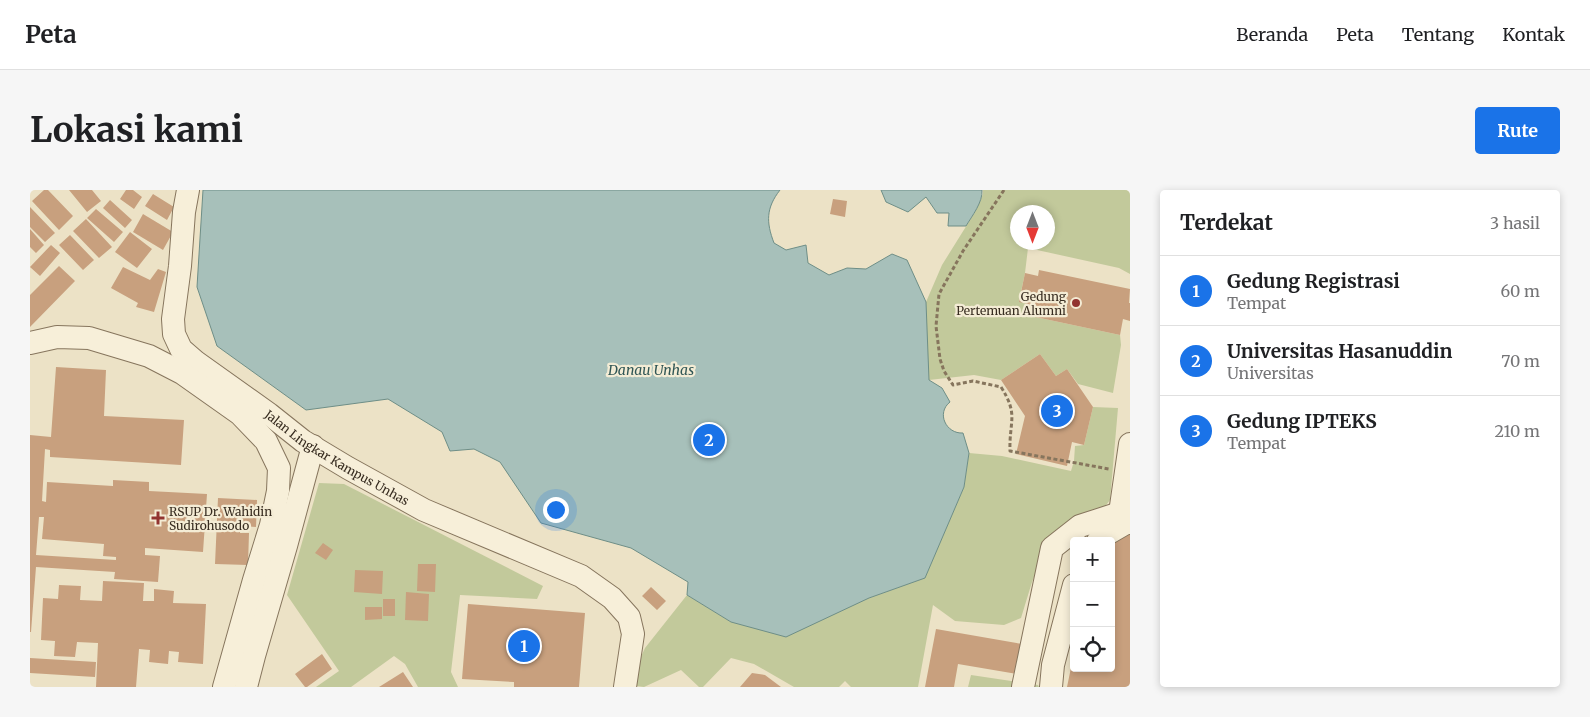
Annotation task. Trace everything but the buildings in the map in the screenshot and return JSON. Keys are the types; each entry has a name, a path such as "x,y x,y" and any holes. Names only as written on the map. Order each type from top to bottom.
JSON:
{"lane":[{"name":"Jalan Lingkar Kampus Unhas","path":"188,190 173,319 174,334 181,349 303,441 348,468 424,510 581,576 612,598 623,609 631,622 633,634 625,687"},
{"path":"30,343 57,337 88,338 149,356 182,373 240,414 266,441 279,468 278,491 271,526 224,687"},
{"path":"1102,537 1126,523 1126,472 1130,444"},
{"path":"246,687 313,446"},
{"path":"1023,687 1052,548 1080,526 1127,516"},
{"path":"1055,683 1053,665 1070,600"}],"path":[{"path":"1004,190 962,251 939,294 936,326 940,359 944,371 953,385 973,381 1000,386 1009,399 1013,417 1010,451 1126,472"}],"green space":[{"path":"983,190 1130,190 1130,274 1119,268 1037,250 1055,250 1055,205 1010,205 1010,250 1028,250 1019,301 1028,304 1026,315 1120,335 1121,345 1113,393 1078,384 1067,369 1056,376 1040,354 1001,380 974,375 929,380 926,343 926,302 942,265 975,212"},
{"path":"1093,407 1118,408 1110,500 1103,509 1048,542 1032,582 1021,618 1004,625 955,621 933,605 918,687 851,687 845,681 839,687 794,687 754,664 731,658 703,687 699,687 681,670 644,687 628,685 645,648 687,595 731,622 869,598 924,578 964,487 969,453 1002,456 1071,471 1075,446 1084,445"},
{"path":"319,483 344,484 543,586 537,599 460,595 451,672 458,687 418,687 405,664 394,656 351,687 316,687 339,671 287,595"},
{"path":"971,675 1038,685 1039,687 968,687"}],"water":[{"name":"Danau Unhas","path":"203,190 780,190 772,203 769,215 774,243 786,250 806,245 808,263 829,275 847,268 866,269 892,254 907,260 926,302 929,380 942,388 950,402 946,407 943,417 948,427 963,433 969,453 964,487 925,578 869,598 786,637 731,622 687,595 688,582 631,548 541,523 500,462 474,449 450,451 442,432 388,399 306,410 217,346 197,287"},
{"path":"881,190 982,190 982,195 966,226 948,226 949,213 937,213 926,197 908,212 886,202"}],"place":[{"name":"Gedung Pertemuan Alumni","path":"1076,303"},
{"name":"Gedung IPTEKS","path":"1057,411"},
{"name":"Universitas Hasanuddin","path":"709,440"},
{"name":"RSUP Dr. Wahidin Sudirohusodo","path":"158,518"},
{"name":"Gedung Registrasi","path":"524,646"}]}
